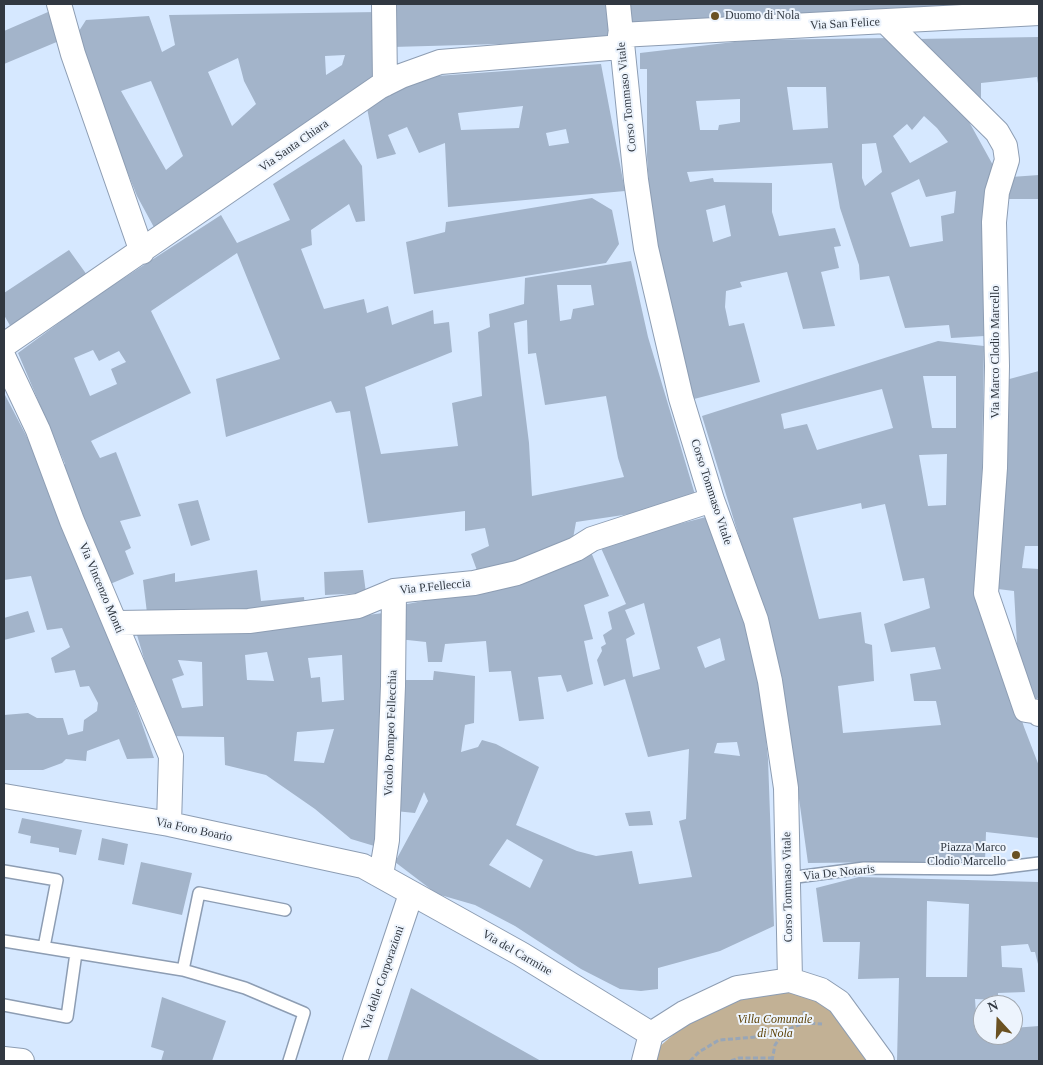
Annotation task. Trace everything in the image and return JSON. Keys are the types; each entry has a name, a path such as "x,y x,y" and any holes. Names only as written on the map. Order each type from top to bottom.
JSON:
{"street":[{"path":"59,4 73,54 142,252"},
{"path":"384,4 386,84"},
{"name":"Corso Tommaso Vitale","path":"618,4 636,180 646,248 681,398 712,500 756,620 770,681 786,788 790,980"},
{"name":"Via San Felice","path":"621,41 1039,13"},
{"name":"Via Marco Clodio Marcello","path":"886,22 996,132 1005,146 1007,160 997,192 994,222 998,366 995,468 986,587 1026,710 1039,712"},
{"name":"Via Santa Chiara","path":"4,345 386,84 401,76 440,62 621,41"},
{"name":"Via Vincenzo Monti","path":"4,358 38,430 72,521 117,623 171,756 169,824"},
{"name":"Via P.Felleccia","path":"117,623 249,621 358,606 394,591 474,583 517,573 576,549 592,539 712,500"},
{"name":"Vicolo Pompeo Fellecchia","path":"382,875 387,840 393,686 394,591"},
{"name":"Via Foro Boario","path":"4,796 169,824 363,866 382,875"},
{"name":"Via del Carmine","path":"382,875 411,894 521,954 651,1034"},
{"name":"Via delle Corporazioni","path":"355,1061 411,894"},
{"path":"644,1061 651,1034 684,1013 737,988 790,980 821,990 839,1002 882,1061"},
{"path":"4,1059 22,1061"}],"lane":[{"name":"Via De Notaris","path":"789,878 864,868 991,869 1039,863"},
{"path":"4,871 57,880 44,948"},
{"path":"183,970 199,893 285,910"},
{"path":"4,941 183,970 246,988 304,1013 289,1061"},
{"path":"4,1005 67,1017 76,953"}],"path":[{"path":"731,1061 739,1058 772,1060 775,1045 782,1035 793,1027 806,1023 825,1025"},
{"path":"690,1061 699,1052 719,1040 782,1035"}],"green space":[{"name":"Villa Comunale di Nola","path":"780,991 807,993 824,999 878,1061 653,1061 659,1047 681,1028 738,1000"}],"building":[{"path":"391,4 608,4 609,41 392,47"},
{"name":"Duomo di Nola","path":"628,4 984,4 984,5 631,26"},
{"path":"48,12 59,41 4,64 4,31"},
{"path":"379,12 380,77 156,231 137,196 101,106 79,31 86,20 149,16 162,52 175,45 169,15","holes":["345,55 342,65 326,75 325,56","238,58 244,81 256,104 232,126 208,72","151,81 183,156 166,170 121,91"]},
{"path":"1039,37 1039,90 1037,77 981,83 981,104 916,39"},
{"path":"891,38 962,109 994,167 984,211 982,249 984,336 951,338 949,325 905,328 889,276 860,280 859,265 840,208 832,163 687,172 690,182 713,178 714,182 772,183 772,212 779,236 835,228 841,246 834,247 839,268 821,272 835,326 803,329 787,272 740,282 742,287 726,291 725,307 729,326 744,323 760,382 694,399 683,374 674,336 651,215 647,156 647,69 640,69 640,53 751,40","holes":["787,87 826,87 828,128 793,130","740,99 740,122 719,125 718,130 700,130 696,101","924,116 948,142 910,163 893,136 907,124 912,130","876,143 882,172 865,186 862,178 862,144","919,179 926,197 956,191 954,213 941,216 943,241 910,247 891,193","725,205 731,236 713,242 706,210"]},
{"path":"601,64 625,191 448,207 445,143 419,153 407,127 388,135 396,154 377,159 367,108 423,77","holes":["523,106 519,128 461,130 458,113","566,129 569,143 549,146 546,133"]},
{"path":"344,139 362,166 365,221 356,222 349,204 311,230 312,245 301,249 324,309 364,299 367,313 388,306 392,325 433,310 434,324 449,322 452,352 365,387 381,454 458,446 452,403 482,396 478,332 490,327 489,314 524,304 525,278 631,261 648,337 696,498 630,514 576,522 572,544 479,576 471,554 489,546 485,528 465,531 465,511 368,523 350,411 336,413 331,401 226,437 216,379 280,359 237,253 151,311 191,393 91,441 100,458 116,452 141,516 120,521 131,548 125,551 134,574 103,587 60,468 65,464 18,353 90,300 221,215 237,243 290,220 273,184","holes":["557,285 591,285 594,305 573,309 571,319 560,321","527,320 528,354 536,353 545,405 606,396 618,458 624,477 532,496 529,443 514,323","93,350 99,361 119,351 126,362 111,369 117,384 90,396 74,358"]},
{"path":"1039,175 1039,199 1002,199 1011,177"},
{"path":"592,198 612,210 619,244 606,263 414,294 406,242 445,232 446,222"},
{"path":"69,250 87,275 12,329 4,315 4,293"},
{"path":"938,341 984,346 980,592 1024,727 1039,766 1039,838 986,832 985,861 808,863 782,677 702,416","holes":["923,376 956,376 956,428 932,428","882,389 893,428 817,450 807,424 784,429 781,414","947,454 946,505 928,506 919,455","861,503 862,509 885,504 903,581 924,578 930,608 884,624 891,652 935,647 941,669 910,674 914,701 936,701 941,725 843,733 838,686 874,681 872,645 865,643 861,612 819,619 793,518"]},
{"path":"1039,371 1039,546 1025,546 1022,568 1039,569 1039,698 1028,701 1018,662 1014,591 990,588 1007,464 1002,381"},
{"path":"4,393 42,466 103,613 154,758 127,759 119,739 87,751 86,761 66,759 62,763 43,770 4,770 4,715 28,713 37,718 63,718 68,735 83,731 84,720 97,711 98,703 89,686 80,687 75,670 55,673 51,658 70,647 62,628 47,630 31,576 4,580"},
{"path":"198,500 210,540 191,546 178,504"},
{"path":"706,517 738,600 753,654 764,719 768,759 774,926 720,951 658,968 658,989 641,991 620,989 581,969 515,926 475,905 437,894 395,862 428,801 424,792 415,813 395,811 400,680 433,680 434,671 475,676 474,723 465,725 461,752 478,747 482,740 496,744 539,767 516,825 577,851 596,856 632,851 639,884 692,877 679,821 686,819 689,749 648,757 625,679 604,686 597,660 602,651 601,647 606,644 603,635 612,629 608,612 626,604 601,548 644,533","holes":["644,603 660,669 633,677 626,639 635,634 625,610","720,638 725,660 705,668 697,647","737,742 740,756 714,753 717,743","507,839 543,860 530,888 489,865"]},
{"path":"591,552 609,596 584,605 593,639 584,641 593,684 567,692 561,675 538,677 544,719 519,721 511,671 489,672 486,641 445,644 442,662 428,662 426,642 398,639 402,605 518,583"},
{"path":"257,570 261,601 304,597 305,607 147,613 143,580 175,573 175,582"},
{"path":"363,570 366,593 325,595 324,572"},
{"path":"28,611 35,632 4,640 4,618"},
{"path":"383,613 381,848 351,839 315,809 266,775 225,765 224,737 167,736 137,635 225,634","holes":["267,652 274,681 247,680 245,655","342,655 344,700 322,702 320,677 311,678 308,658","178,660 202,662 203,706 182,708 172,679 184,675","334,729 324,763 294,761 297,732"]},
{"path":"650,811 653,825 629,826 625,813"},
{"path":"22,818 82,830 76,855 59,852 59,848 30,843 31,836 18,833"},
{"path":"102,838 128,844 124,865 98,860"},
{"path":"141,862 192,873 182,915 132,904"},
{"path":"859,877 1039,882 1039,968 1035,952 1031,952 1028,944 1001,946 1002,967 1022,968 1025,992 973,995 973,1045 1023,1045 1023,1027 1039,1026 1039,1061 897,1061 899,978 858,979 860,942 823,942 816,888","holes":["927,901 969,904 967,977 926,977"]},
{"path":"411,988 541,1061 387,1061"},
{"path":"162,997 226,1021 212,1061 161,1061 164,1051 151,1047"}],"place":[{"name":"Duomo di Nola","path":"715,16"},
{"name":"Piazza Marco Clodio Marcello","path":"1016,855"}]}
